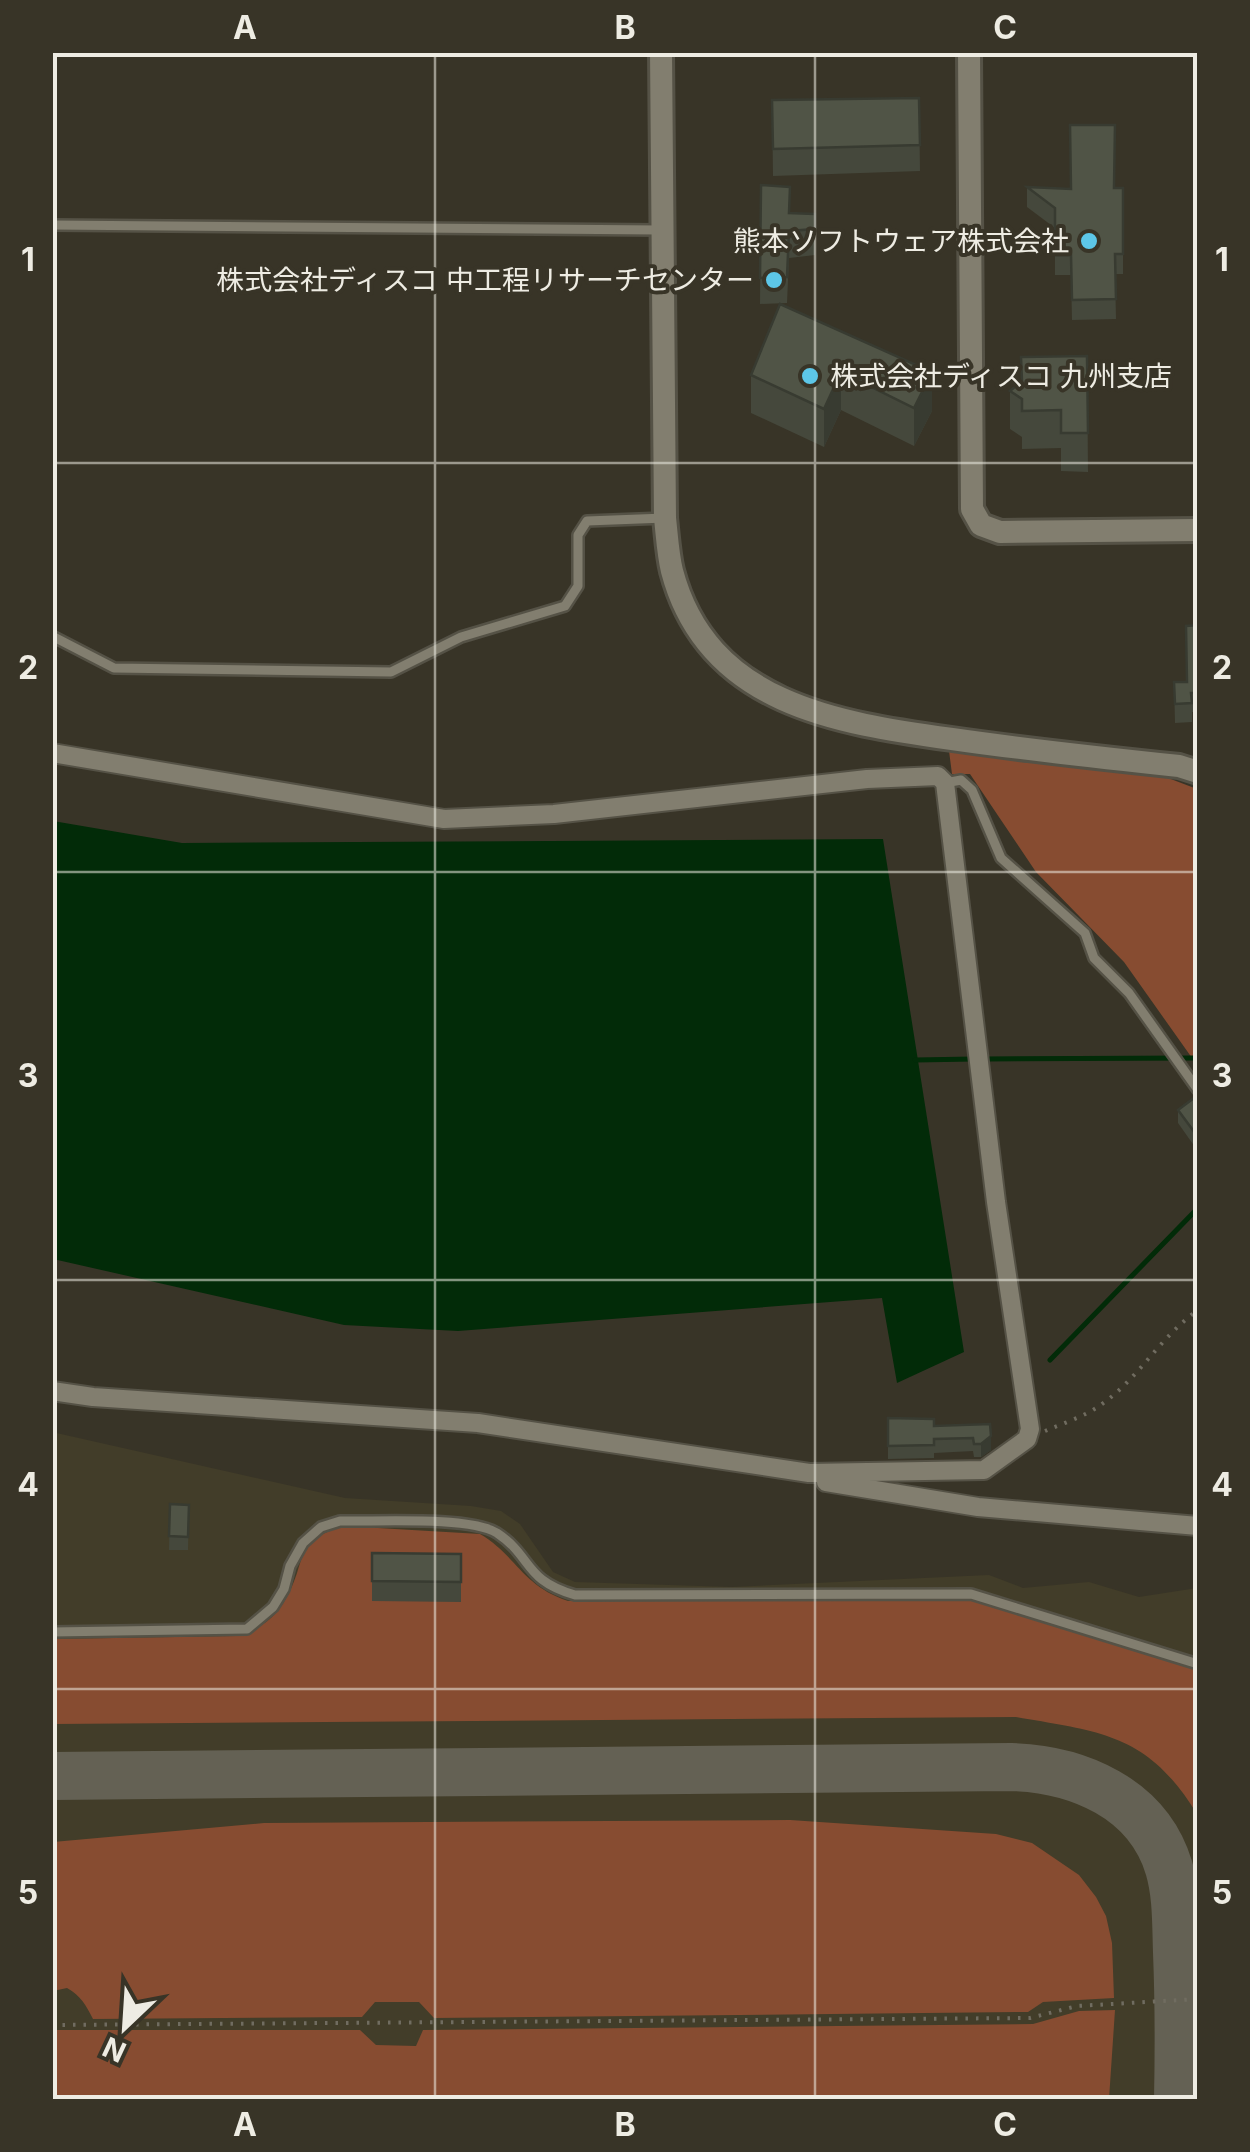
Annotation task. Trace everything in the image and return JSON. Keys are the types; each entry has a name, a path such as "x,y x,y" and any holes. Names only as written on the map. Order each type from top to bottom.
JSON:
{"street":[{"path":"661,52 665,518 672,570 684,604 704,639 751,685 777,699 856,724 1191,767"},
{"path":"969,52 972,509 981,526 1000,532 1198,530"},
{"path":"52,753 444,819 554,814 868,779 938,776 944,783 996,1202 1030,1429 1027,1439 984,1470 809,1474 478,1423 93,1398 52,1391"},
{"path":"478,1423 978,1507 1198,1526"}],"lane":[{"path":"52,225 662,230"},
{"path":"52,636 114,668 391,672 461,637 565,606 578,586 578,535 587,522 665,518"},
{"path":"944,783 961,780 972,790 1001,858 1084,933 1094,958 1129,993 1198,1090"},
{"path":"52,1632 247,1629 272,1607 284,1589 302,1543 322,1528 340,1521 470,1524 492,1530 508,1541 536,1578 576,1595 971,1594 1198,1664"}],"path":[{"path":"1027,1439 1100,1406 1127,1383 1168,1334 1198,1310"},
{"path":"52,2025 1030,2018 1077,2006 1198,1999"}],"shaded area":[{"path":"948,743 1155,773 1197,789 1197,1065 1124,962 1036,872 970,774 952,774"},
{"path":"53,821 182,843 883,839 964,1352 897,1383 882,1298 458,1331 344,1325 53,1259"},
{"path":"52,1432 345,1498 501,1511 520,1524 553,1572 575,1582 732,1587 989,1575 1023,1588 1089,1582 1139,1597 1197,1588 1197,2099 53,2099"},
{"path":"344,1526 480,1534 529,1579 568,1601 967,1598 1197,1670 1197,1814 1179,1787 1141,1752 1098,1733 1016,1717 53,1724 52,1639 235,1636 247,1632 267,1621 282,1605 310,1544"},
{"path":"790,1820 996,1834 1032,1843 1079,1875 1096,1897 1106,1916 1112,1943 1114,1998 1043,2002 1028,2012 434,2018 419,2002 375,2002 362,2017 93,2019 72,1991 53,1991 53,1842 264,1823"},
{"path":"1115,2010 1109,2099 53,2099 53,2030 360,2030 376,2045 416,2046 423,2030 1033,2024 1079,2011"}],"building":[{"path":"919,98 920,145 773,149 772,100"},
{"name":"熊本ソフトウェア株式会社","path":"1070,125 1115,125 1114,188 1123,188 1123,254 1115,254 1116,299 1072,300 1071,255 1055,255 1055,208 1027,187 1071,189"},
{"name":"株式会社ディスコ 中工程リサーチセンター","path":"761,185 790,187 789,213 815,214 815,229 789,231 787,277 760,278"},
{"path":"780,304 932,372 914,408 841,372 824,409 751,375"},
{"path":"1087,356 1088,433 1061,433 1061,410 1022,411 1022,399 1010,391 1022,381 1021,357"},
{"path":"1198,625 1198,693 1191,693 1192,703 1175,704 1174,682 1187,682 1186,626"},
{"path":"1194,1098 1198,1103 1195,1133 1178,1110"},
{"path":"888,1418 934,1419 934,1426 990,1424 991,1436 981,1444 974,1444 973,1438 934,1439 934,1445 888,1446"},
{"path":"170,1504 189,1505 188,1537 169,1536"},
{"path":"372,1553 461,1554 461,1582 372,1581"}],"waterway":[{"path":"985,1059 1198,1058"},
{"path":"915,1060 974,1059"},
{"path":"1050,1360 1198,1208"}],"taxiway":[{"path":"52,1776 1011,1767 1061,1774 1085,1781 1127,1806 1145,1823 1169,1868 1176,1921 1178,2100"}],"place":[{"name":"熊本ソフトウェア株式会社","path":"1089,241"},
{"name":"株式会社ディスコ 中工程リサーチセンター","path":"774,280"},
{"name":"株式会社ディスコ 九州支店","path":"810,376"}]}
